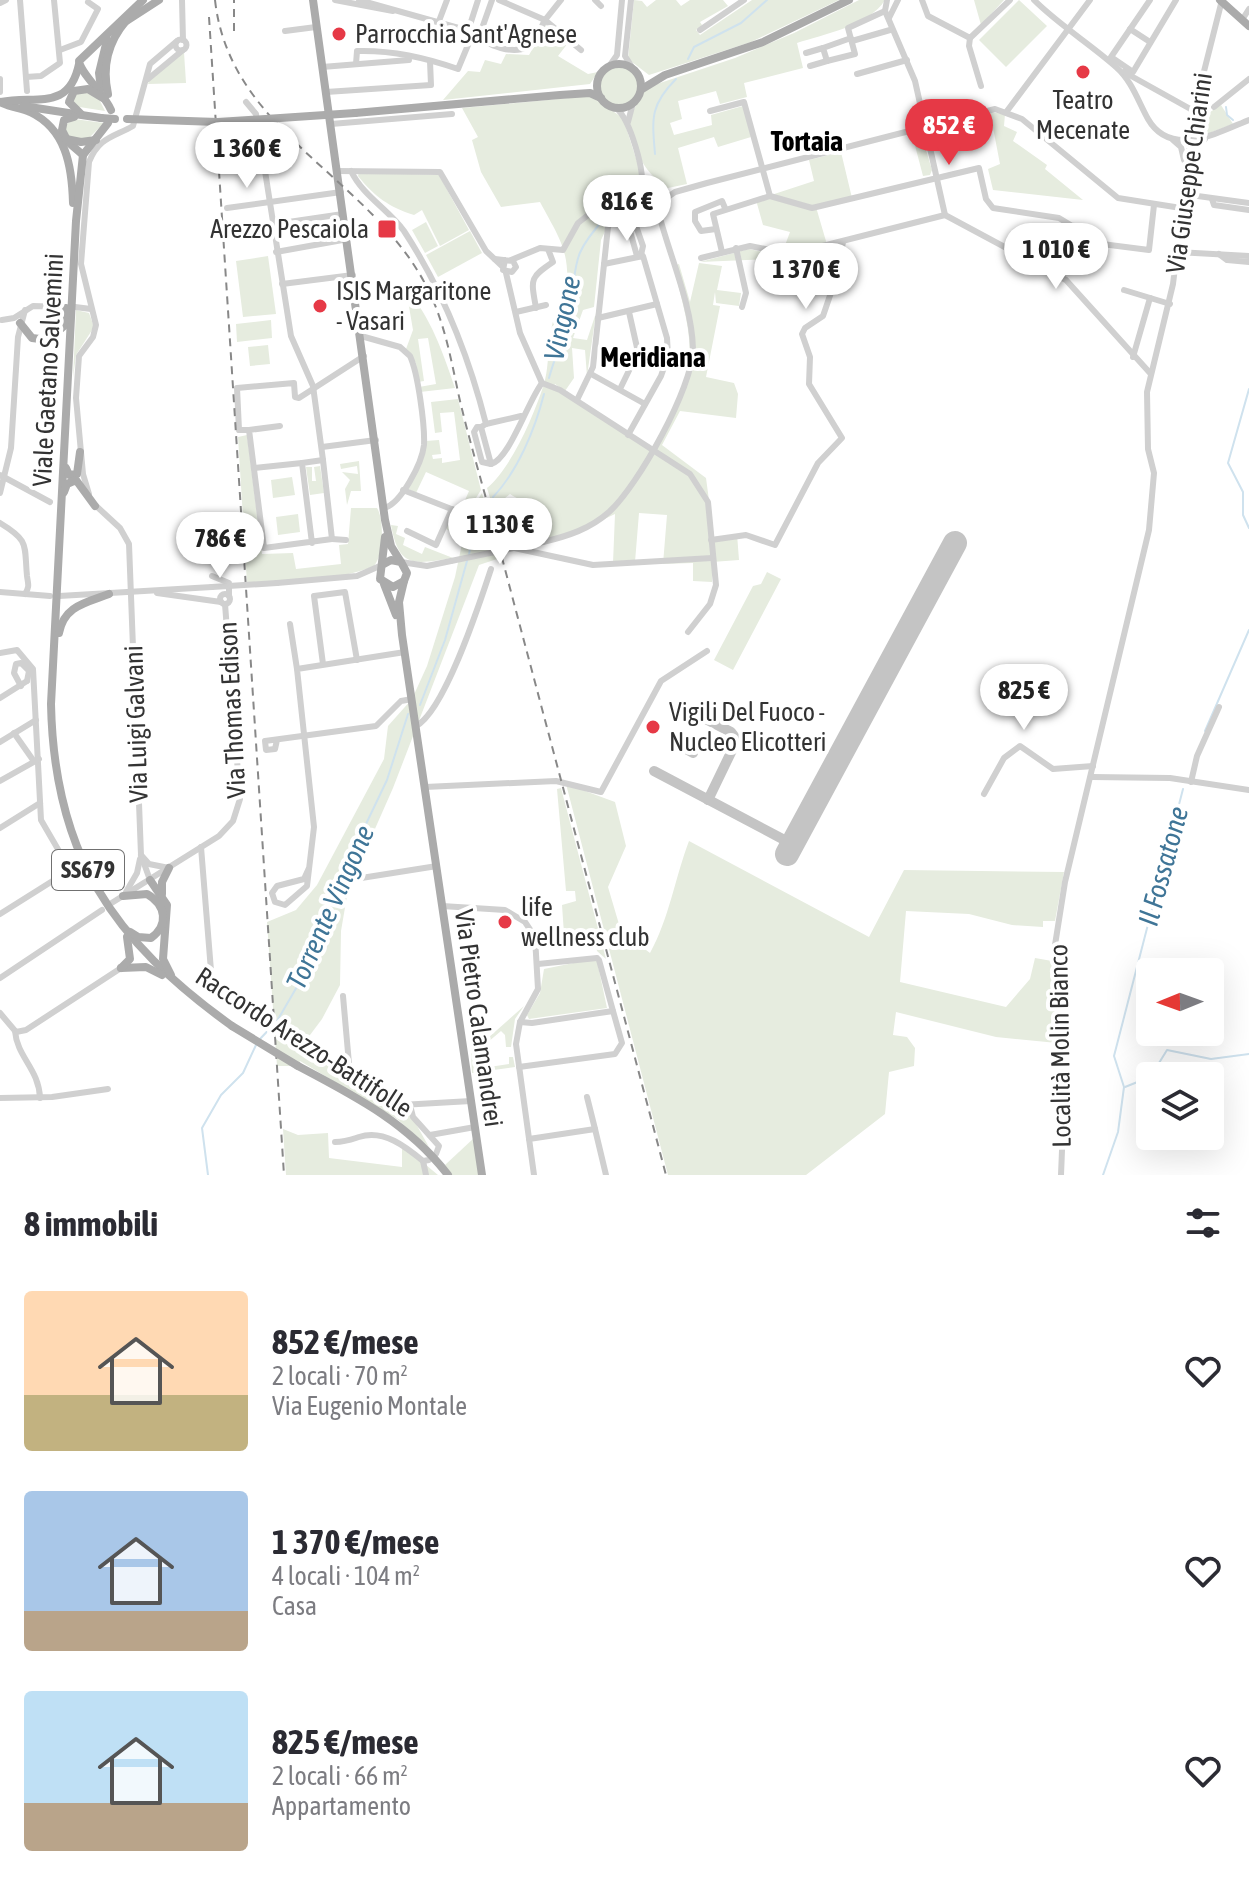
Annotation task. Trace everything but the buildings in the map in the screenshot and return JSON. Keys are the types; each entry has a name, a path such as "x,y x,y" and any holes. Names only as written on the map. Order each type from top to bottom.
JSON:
{"main road":[{"path":"0,102 39,101 56,97 73,83 79,63 143,0"},
{"path":"85,117 70,105 70,94 79,78 100,66 106,41 126,21 159,0"},
{"path":"69,308 72,191 62,130 64,120 131,116 218,122 590,93 616,108 633,103 642,89 665,75 763,42 849,0"},
{"path":"1221,0 1245,23"},
{"path":"315,1 316,27 385,520 391,546 407,573 399,602 402,635"},
{"path":"0,102 45,121 83,155 109,117 107,56 116,34 126,21"},
{"path":"89,53 98,57 109,117"},
{"path":"79,63 105,97"},
{"path":"560,95 589,88 610,65 665,75"},
{"path":"635,70 642,89"},
{"path":"598,79 601,98"},
{"path":"70,94 78,89 88,89 105,97"},
{"path":"0,102 85,117"},
{"path":"65,141 96,139"},
{"name":"Viale Gaetano Salvemini","path":"55,629 69,308 83,155"},
{"path":"8,322 22,336 39,340 48,340 64,326 70,253"},
{"path":"69,354 71,388 76,398"},
{"path":"65,442 69,475 78,473 80,452"},
{"path":"62,501 67,484 79,477 95,506"},
{"path":"385,520 379,574 402,635"},
{"path":"382,565 391,560 401,562"},
{"path":"384,584 396,587 404,581"},
{"path":"53,661 67,612 109,594"},
{"name":"Raccordo Arezzo-Battifolle","path":"55,629 52,747 56,782 80,855 123,929 176,984 232,1026 391,1118 417,1139 448,1175"},
{"name":"Via Pietro Calamandrei","path":"402,635 482,1175"},
{"path":"162,895 162,882 169,868"},
{"path":"123,929 138,937 151,938 162,928 163,904 151,881"},
{"path":"151,881 162,895 168,910 163,959 176,984"},
{"path":"123,896 147,894 158,903 164,917"},
{"path":"121,968 130,959 123,929"},
{"path":"121,968 146,967 176,984"}],"street":[{"path":"0,3 6,0"},
{"path":"20,0 27,91"},
{"path":"26,77 41,76 57,67 60,50 54,0"},
{"path":"146,82 183,50 176,48 180,41 182,0"},
{"path":"335,0 424,17"},
{"path":"359,0 473,32 498,46 526,48 561,0"},
{"path":"439,21 447,0"},
{"path":"356,64 357,51 379,51 461,68 473,32 478,0"},
{"path":"473,32 492,0"},
{"path":"499,0 545,20 581,50"},
{"path":"595,0 601,6"},
{"path":"610,65 617,55 622,0"},
{"path":"631,0 625,56 635,70"},
{"path":"700,30 744,0"},
{"path":"887,0 885,11 907,60 945,215"},
{"path":"888,18 898,0"},
{"path":"922,0 928,16 970,38"},
{"path":"981,86 969,46 970,38 1010,0"},
{"path":"1034,0 1067,32 1116,67 1194,111"},
{"path":"1007,111 1090,0"},
{"path":"1150,0 1111,57 1133,72 1176,0"},
{"name":"Via Giuseppe Chiarini","path":"1093,766 1149,530 1154,473 1148,449 1147,392 1170,304 1194,111 1221,0"},
{"path":"60,50 81,42 98,9 88,2"},
{"path":"1245,23 1249,9"},
{"path":"855,54 848,28 885,11"},
{"path":"285,31 316,27"},
{"path":"1130,29 1150,42"},
{"path":"806,53 890,30"},
{"path":"79,477 76,398 79,356 96,331 81,264 89,162 93,152 112,133 130,128 131,116 153,60 180,41"},
{"path":"823,48 827,61"},
{"path":"810,66 855,54 864,56"},
{"path":"322,67 420,59"},
{"path":"153,60 153,66 159,68"},
{"path":"857,74 907,60"},
{"path":"326,92 431,85 430,61"},
{"path":"1116,67 1135,91 1150,122 1181,147 1186,170"},
{"path":"0,79 1,92"},
{"path":"1214,107 1249,79"},
{"path":"246,102 256,114 293,347 313,386 332,539"},
{"path":"710,111 744,102 770,196"},
{"path":"628,126 628,113 633,103"},
{"path":"616,108 628,126 643,174 641,192 647,207 660,218"},
{"path":"509,266 540,248 563,250 578,223 592,212 625,206 647,207 675,192 982,111 1007,111 1022,119 1111,194 1127,201 1181,208"},
{"path":"330,121 452,114"},
{"path":"1170,137 1189,141 1203,139 1249,120"},
{"path":"1191,132 1203,139"},
{"path":"1187,161 1203,139"},
{"path":"722,252 713,214 725,208 770,196 812,208 979,168 986,199 993,208 1059,218 1102,244 1149,250 1154,205"},
{"path":"337,171 440,172 491,258 509,266"},
{"path":"351,171 371,199 397,223 414,249 470,362 491,464 503,457 521,416 542,383"},
{"path":"643,174 658,187 675,192"},
{"path":"577,400 591,374 608,227 613,216 641,192 658,187"},
{"path":"401,562 427,566 575,533 608,513 627,491 685,387 693,348 687,313 660,218 658,187"},
{"path":"227,208 341,192"},
{"path":"1183,194 1249,203"},
{"path":"1212,199 1214,205 1249,210"},
{"path":"716,229 701,231 695,221 695,212 722,201 725,208"},
{"path":"605,210 613,216"},
{"path":"240,228 344,214"},
{"path":"701,258 750,246 791,254 945,215 1047,267 1066,280 1133,357 1151,373"},
{"path":"1047,267 1074,226"},
{"path":"276,252 348,239"},
{"path":"1029,251 1035,240 1058,250 1083,271"},
{"path":"711,540 746,535 775,545 818,463 842,438 809,384 810,357 802,331 823,316 843,242"},
{"path":"736,248 746,293 742,307"},
{"path":"536,308 532,282 539,270 553,262 548,249"},
{"path":"1177,252 1219,254 1227,260 1249,259"},
{"path":"604,264 641,256 667,338 668,356 664,371 628,435"},
{"path":"509,266 520,333 542,383 577,400 698,482 708,502 715,595 688,632"},
{"path":"282,284 353,275"},
{"path":"1124,290 1170,304"},
{"path":"1133,357 1150,298"},
{"path":"598,318 657,304"},
{"path":"516,312 546,305"},
{"path":"8,322 33,306 91,309"},
{"path":"8,322 25,310"},
{"path":"620,389 638,352 629,312"},
{"path":"0,493 11,448 22,336"},
{"path":"361,336 400,347 413,362 424,444 396,502 384,508"},
{"path":"280,426 239,430 237,388 294,383 295,397 299,398 313,386 364,356"},
{"path":"591,374 645,404"},
{"path":"483,425 521,416"},
{"path":"249,430 265,550 332,539 346,540"},
{"path":"322,447 376,440"},
{"path":"254,468 323,460"},
{"path":"302,463 312,543"},
{"path":"2,476 50,502"},
{"path":"403,490 455,511 436,545 407,531"},
{"name":"Via Luigi Galvani","path":"95,506 128,538 132,593 141,855 137,873 123,896"},
{"path":"0,523 24,541 25,594"},
{"path":"509,531 524,533 522,548"},
{"path":"505,546 593,565 712,558"},
{"path":"59,596 357,576 382,565"},
{"path":"404,581 427,566"},
{"path":"415,724 428,716 465,645 491,569"},
{"name":"Via Thomas Edison","path":"110,904 151,881 227,829 240,799 226,600 231,587 224,580 212,576"},
{"path":"357,576 384,584"},
{"path":"12,593 27,582"},
{"path":"27,582 39,595"},
{"path":"0,592 50,596"},
{"path":"153,592 226,600"},
{"path":"325,667 314,596 345,592 357,660"},
{"path":"290,624 314,827 307,886 285,905 275,902 272,893 277,886 304,879 309,868"},
{"path":"0,653 17,650 33,669 41,820"},
{"path":"425,787 556,781 601,792 661,681 707,651"},
{"path":"297,669 405,652"},
{"path":"0,698 30,677 21,663 14,667 20,684"},
{"path":"277,740 304,733 376,726 401,701 412,700"},
{"path":"1191,782 1197,756 1219,707"},
{"path":"0,742 36,720"},
{"path":"14,733 36,760"},
{"path":"984,794 1004,758 1020,746 1053,769 1093,766"},
{"path":"0,781 36,760"},
{"name":"Località Molin Bianco","path":"1061,1175 1064,1101 1055,945 1065,882 1093,766"},
{"path":"1092,777 1170,778 1249,790"},
{"path":"0,828 40,803"},
{"path":"0,914 70,870 33,808"},
{"path":"201,847 212,983"},
{"path":"141,855 149,864 169,868"},
{"name":"Via Luigi Galvani","path":"141,855 151,881"},
{"path":"355,879 437,866"},
{"path":"442,906 478,906 511,912 525,922 535,937 538,964 536,994 520,1022 516,1044 534,1175"},
{"path":"0,978 102,910"},
{"path":"519,1067 619,1052 622,1043 598,959 538,964"},
{"path":"19,1031 121,968"},
{"path":"343,996 350,1075 392,1102 410,1105 471,1101"},
{"path":"520,1022 532,1023 613,1011"},
{"path":"0,1013 40,1080 40,1098"},
{"path":"7,1026 19,1031"},
{"path":"18,1044 19,1031"},
{"path":"0,1098 40,1098 108,1089"},
{"path":"587,1097 606,1175"},
{"path":"410,1105 413,1117 439,1146 436,1154"},
{"path":"430,1135 475,1127"},
{"path":"529,1139 595,1129"},
{"path":"335,1142 352,1142 359,1137 396,1139 426,1160 426,1175"}],"shaded area":[{"path":"634,0 642,1 647,7 656,0 676,0 681,6 690,0 723,0 728,6 700,22 702,25 696,30 700,35 752,0 839,0 751,42 649,75 628,59"},
{"path":"859,0 885,0 878,9 857,23 797,43 803,68 744,83 747,97 720,104 716,91 678,101 682,119 670,123 674,135 712,125 711,115 743,106 751,137 718,147 714,137 678,148 687,184 668,188 645,167 629,119 645,88 735,58"},
{"path":"974,0 1004,0 981,25"},
{"path":"1019,0 1047,26 1006,67 979,40"},
{"path":"546,25 568,43 558,56 588,74 598,72 590,84 443,100 468,71 480,72 485,60 501,64 506,54 529,55"},
{"path":"184,52 186,83 148,84 150,77"},
{"path":"619,67 633,72 638,86 633,100 619,105 605,100 600,86 605,72"},
{"path":"88,92 99,99 105,111 73,106 75,93"},
{"path":"590,96 623,118 642,177 634,198 614,212 601,240 594,307 583,310 573,338 587,340 596,313 587,376 585,350 572,348 574,378 565,391 554,386 651,450 678,399 689,361 687,322 673,266 679,264 690,302 699,263 722,266 717,290 741,293 739,306 716,303 715,292 713,305 720,306 706,377 734,383 738,394 736,418 680,411 662,445 706,478 714,537 737,534 739,560 712,562 712,582 693,581 693,563 663,564 667,515 639,513 635,562 613,563 615,514 575,533 536,543 537,529 528,528 529,516 524,504 510,494 493,508 487,488 513,454 540,397 551,328 559,308 566,301 567,271 563,248 540,202 501,207 481,172 472,140 478,137 462,108"},
{"path":"1221,105 1233,124 1204,135 1207,114"},
{"path":"990,112 1005,114 1004,126 1017,132 1013,141 1047,165 1045,169 1083,200 993,190 988,169 1000,164"},
{"path":"74,119 104,123 88,139 69,137 64,126"},
{"path":"920,130 932,170 930,175 923,176 912,134 898,136"},
{"path":"841,152 852,198 816,207 828,248 791,258 700,262 749,249 781,256 790,232 763,225 756,200 814,181 809,160"},
{"path":"359,172 439,175 469,230 440,246 422,210 414,215 390,205 364,183 358,176"},
{"path":"426,222 438,246 425,253 412,230"},
{"path":"470,231 482,253 438,277 426,255"},
{"path":"268,256 276,314 243,317 236,261"},
{"path":"406,289 429,323 455,388 420,392 419,387 436,384 428,338 418,339 424,381 418,382 416,363 406,349 413,330"},
{"path":"76,310 89,313 94,327 76,355 73,378"},
{"path":"271,320 272,338 237,342 236,324"},
{"path":"268,345 270,364 250,366 248,347"},
{"path":"641,348 662,348 661,362 640,357"},
{"path":"458,399 481,490 466,514 462,537 446,529 453,512 459,514 469,491 426,472 416,493 407,488 426,441 439,440 441,454 432,455 433,459 442,458 442,463 460,460 454,412 440,413 442,432 435,433 431,402"},
{"path":"247,435 262,554 293,553 296,569 341,564 339,545 348,544 351,508 377,508 382,537 374,566 328,578 247,583 238,437"},
{"path":"359,461 361,491 351,491 347,505 345,489 350,480 342,472 358,474 357,466 341,469 340,464"},
{"path":"320,466 324,493 310,495 306,467 312,467 312,481 316,481 314,467"},
{"path":"292,477 295,495 273,498 271,480"},
{"path":"482,493 500,558 479,565 393,788 348,890 341,931 340,985 322,1019 301,1047 368,1093 407,1108 429,1147 397,1119 300,1061 298,1066 277,1066 267,922 296,910 317,885 384,759 388,726 412,699 427,666 455,577 468,515"},
{"path":"298,514 300,532 278,535 276,517"},
{"path":"391,525 398,526 396,534 405,538 403,545 422,554 425,547 453,558 428,562 410,560 399,550"},
{"path":"767,572 781,579 733,670 714,660 753,586 761,584"},
{"path":"566,784 615,802 626,846 608,887 621,931 650,953 662,926 689,841 869,937 904,870 1064,872 1055,921 1043,921 1043,927 1012,925 969,914 906,911 900,982 1006,1007 1030,979 1035,958 1052,961 1057,1043 996,1037 896,1012 893,1035 907,1037 915,1048 914,1066 889,1072 885,1114 806,1175 668,1175"},
{"path":"561,788 606,959 597,951 592,929 564,934 562,905 576,901 575,891 566,891 557,789"},
{"path":"593,959 597,961 607,1008 529,1019 527,1015 540,993 544,969"},
{"path":"524,1006 515,1019 511,1047 506,1047 505,1035 501,1031 474,1054 476,1069 509,1064 509,1057 513,1057 515,1067 472,1073 471,1053"},
{"path":"283,1129 298,1135 328,1133 329,1158 402,1167 402,1145 438,1175 286,1175"},
{"path":"474,1138 479,1175 452,1175 445,1165"}],"waterway":[{"name":"Vingone","path":"688,59 694,47 741,23 767,0"},
{"name":"Vingone","path":"655,154 653,131 657,105 676,79"},
{"path":"1226,107 1227,115 1233,120"},
{"name":"Vingone","path":"549,378 567,320 580,253 604,219"},
{"name":"Il Fossatone","path":"1249,389 1228,463 1243,492 1243,515 1249,528"},
{"name":"Vingone","path":"493,497 524,449 544,394"},
{"name":"Vingone","path":"469,555 474,520 481,507"},
{"name":"Vingone","path":"420,705 445,640 467,561"},
{"name":"Il Fossatone","path":"1205,731 1249,630"},
{"name":"Torrente Vingone","path":"259,1040 277,1021 319,949 334,891 387,780 408,714"},
{"name":"Il Fossatone","path":"1103,1175 1118,1132 1124,1087 1114,1056 1183,789"},
{"name":"Torrente Vingone","path":"208,1175 202,1128 221,1095 243,1073 256,1045"},
{"path":"1160,1062 1167,1050 1211,1059 1249,1054"},
{"path":"1125,1087 1136,1083"}],"taxiway":[{"path":"686,709 731,732 737,740 708,800"},
{"path":"675,743 693,753"},
{"path":"654,771 792,844"}],"runway":[{"path":"787,854 955,543"}],"railway":[{"path":"215,0 225,44 244,82 270,116 394,238 419,273 435,304 666,1175"},
{"path":"234,0 234,31"},
{"path":"209,17 284,1175"}],"place":[{"name":"Parrocchia Sant'Agnese","path":"339,34"},
{"name":"Teatro Mecenate","path":"1083,72"},
{"name":"Arezzo Pescaiola","path":"387,229"},
{"name":"ISIS Margaritone - Vasari","path":"320,306"},
{"name":"Vigili Del Fuoco - Nucleo Elicotteri","path":"653,727"},
{"name":"life wellness club","path":"505,922"}],"district":[{"name":"Tortaia","path":"807,141"},
{"name":"Meridiana","path":"653,357"}]}
